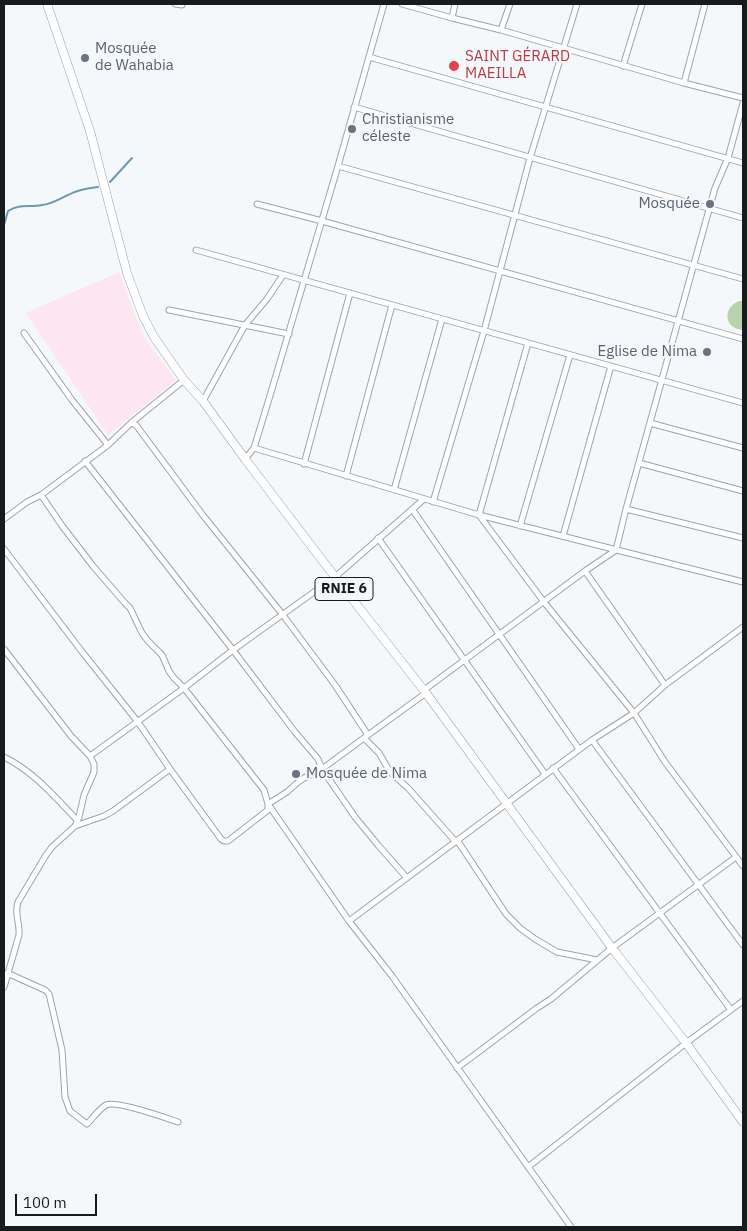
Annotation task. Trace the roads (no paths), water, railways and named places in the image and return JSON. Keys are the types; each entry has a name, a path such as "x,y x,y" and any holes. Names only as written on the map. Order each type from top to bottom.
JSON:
{"main road":[{"name":"RNIE 6","path":"47,4 90,131 127,273 149,328 184,380 203,401 335,577 425,692 612,948 686,1043 743,1122"}],"street":[{"path":"175,4 182,4"},
{"path":"245,459 254,448 289,334 384,4"},
{"path":"402,4 743,98"},
{"path":"452,18 455,4"},
{"path":"501,30 510,4"},
{"path":"434,502 484,331 530,158 577,4"},
{"path":"623,66 642,4"},
{"path":"684,83 705,4"},
{"path":"369,57 743,162"},
{"path":"268,804 287,792 296,783 322,769 366,737 464,660 584,571 616,550 709,208 728,158 743,103"},
{"path":"354,107 743,218"},
{"path":"338,166 743,279"},
{"path":"257,204 743,339"},
{"path":"196,250 743,403"},
{"path":"203,401 245,326 267,299 283,275"},
{"path":"304,464 350,293"},
{"path":"346,476 392,305"},
{"path":"168,310 289,334"},
{"path":"394,490 442,319"},
{"path":"24,333 72,400 108,445"},
{"path":"479,515 528,343"},
{"path":"520,526 570,355"},
{"path":"562,536 611,366"},
{"path":"4,519 108,445 131,423 184,380"},
{"path":"131,423 136,425 202,514 283,614 335,685 366,737 379,752 390,772 408,788 456,840 506,914 520,928 557,952 598,960"},
{"path":"650,423 743,448"},
{"path":"254,448 479,515 743,582"},
{"path":"85,461 318,759 322,769 372,838 406,878"},
{"path":"639,463 743,491"},
{"path":"4,549 138,722 221,839 228,841 268,810 264,790 184,688 173,677 162,655 142,633 130,608 93,566 41,494"},
{"path":"90,756 335,577 424,499"},
{"path":"412,509 579,749"},
{"path":"626,509 743,538"},
{"path":"479,515 544,602 634,714 665,762 743,866"},
{"path":"378,538 545,774"},
{"path":"584,571 665,685"},
{"path":"349,921 579,749 634,714 665,685 743,627"},
{"path":"4,649 71,736 90,756 94,764 94,772 84,795 78,820 46,855 18,902 16,909 20,926 19,935 4,987"},
{"path":"592,740 743,945"},
{"path":"4,757 16,763 46,787 78,820"},
{"path":"318,759 330,763"},
{"path":"553,768 731,1010"},
{"path":"74,826 113,811 170,769"},
{"path":"268,804 349,921 392,976 571,1227"},
{"path":"457,1068 551,999 612,948 736,857"},
{"path":"8,973 45,990 49,994 62,1050 65,1097 70,1111 76,1117 87,1124 106,1105 112,1104 123,1105 178,1122"},
{"path":"528,1167 686,1043 743,1001"}],"waterway":[{"path":"110,182 132,158"},
{"path":"4,225 8,211 12,209 21,206 46,204 71,193 98,187"}],"place":[{"name":"Mosquée de Wahabia","path":"85,58"},
{"name":"SAINT GÉRARD MAEILLA","path":"454,66"},
{"name":"Christianisme céleste","path":"352,129"},
{"name":"Mosquée","path":"710,204"},
{"name":"Eglise de Nima","path":"707,352"},
{"name":"Mosquée de Nima","path":"296,774"}]}
